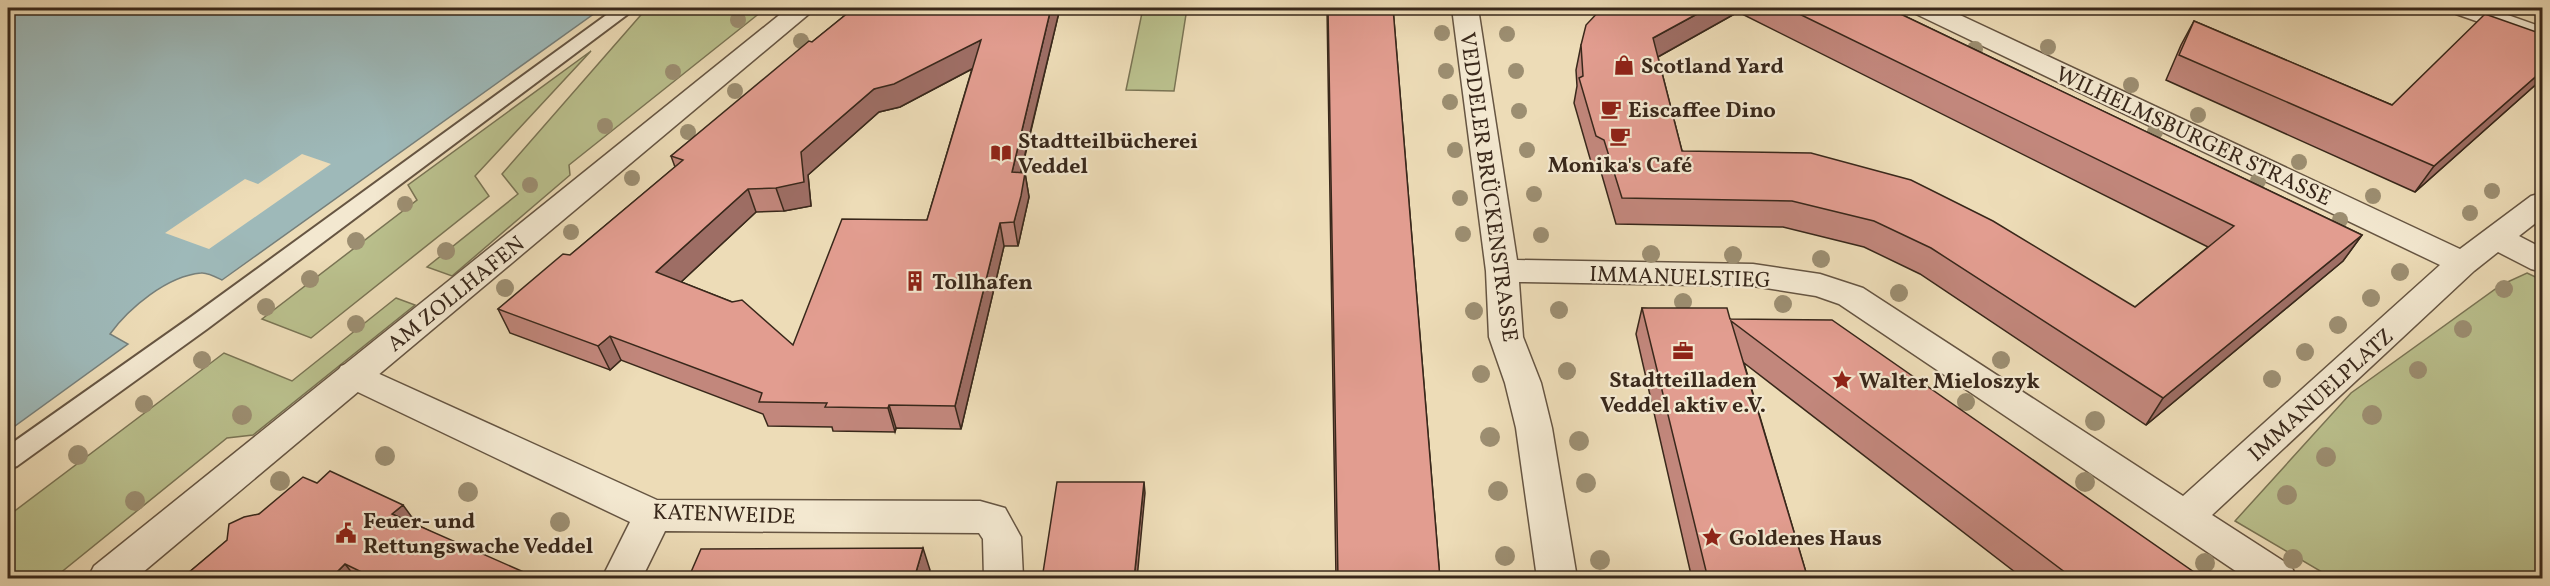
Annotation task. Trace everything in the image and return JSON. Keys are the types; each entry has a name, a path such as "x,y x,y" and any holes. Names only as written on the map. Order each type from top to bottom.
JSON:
{"street":[{"name":"AM ZOLLHAFEN","path":"108,579 803,8"},
{"name":"VEDDELER BRÜCKENSTRASSE","path":"1465,8 1502,271 1506,337 1523,384 1534,428 1557,579"},
{"name":"WILHELMSBURGER STRASSE","path":"1925,8 2463,263"},
{"path":"2465,8 2542,36"},
{"name":"IMMANUELPLATZ","path":"2185,517 2463,263 2498,239 2542,203"},
{"path":"2498,239 2542,261"},
{"name":"IMMANUELSTIEG","path":"1502,271 1753,275 1820,285 1851,296 2185,517"},
{"name":"KATENWEIDE","path":"354,375 653,514 980,517 991,519 1002,537 1003,578"},
{"path":"622,579 653,514"},
{"path":"2185,517 2277,579"}],"lane":[{"path":"8,459 199,323 627,8"}],"green space":[{"path":"647,8 766,8 569,165 570,175 452,276 427,267 518,194 502,174"},
{"path":"1143,8 1187,8 1174,91 1126,90"},
{"path":"591,51 475,176 489,196 311,338 262,319 417,200 408,185"},
{"path":"2527,273 2542,280 2542,578 2332,578 2235,521 2351,393 2501,285"},
{"path":"396,298 415,305 253,435 227,438 54,578 8,578 8,516 224,353 292,381"}],"water":[{"path":"8,8 602,8 222,280 203,273 188,275 150,295 127,314 110,334 128,344 8,431"}],"pier":[{"path":"302,154 331,164 209,249 165,233 245,179 258,184"}],"building":[{"path":"854,8 1051,8 1012,172 1025,173 1021,196 1014,222 1000,223 955,406 825,407 827,403 759,402 762,393 610,336 598,346 498,309 563,254 570,255 683,160 671,156 809,41 812,42","holes":["981,40 927,220 842,219 793,345 742,300 732,302 656,272 748,189 776,188 804,182 801,152 874,89 894,84"]},
{"path":"1328,8 1393,8 1440,579 1338,579"},
{"path":"1602,8 1708,8 1653,38 1682,151 1811,153 1911,180 1993,221 2135,307 2234,226 1787,8 1888,8 2362,235 2163,398 1931,248 1874,221 1792,201 1622,198 1604,140 1596,136 1579,78 1583,76 1581,45 1586,25"},
{"path":"2485,14 2542,34 2542,71 2434,166 2179,55 2194,21 2392,105"},
{"path":"1642,308 1727,308 1730,319 1832,320 2204,579 2074,579 1731,321 1808,579 1708,579"},
{"name":"Feuer- und Rettungswache Veddel","path":"330,471 403,505 392,514 526,573 520,579 376,579 345,564 330,579 181,579 227,540 229,524 244,517 259,514 303,477 317,483"},
{"path":"1057,482 1144,482 1134,579 1042,579"},
{"path":"923,548 914,579 688,579 701,549"}],"place":[{"name":"Scotland Yard","path":"1624,65"},
{"name":"Eiscaffee Dino","path":"1611,109"},
{"name":"Monika's Café","path":"1620,136"},
{"name":"Stadtteilbücherei Veddel","path":"1001,153"},
{"name":"Tollhafen","path":"915,281"},
{"name":"Stadtteilladen Veddel aktiv e.V.","path":"1683,351"},
{"name":"Walter Mieloszyk","path":"1842,380"},
{"name":"Feuer- und Rettungswache Veddel","path":"346,533"},
{"name":"Goldenes Haus","path":"1712,537"}]}
